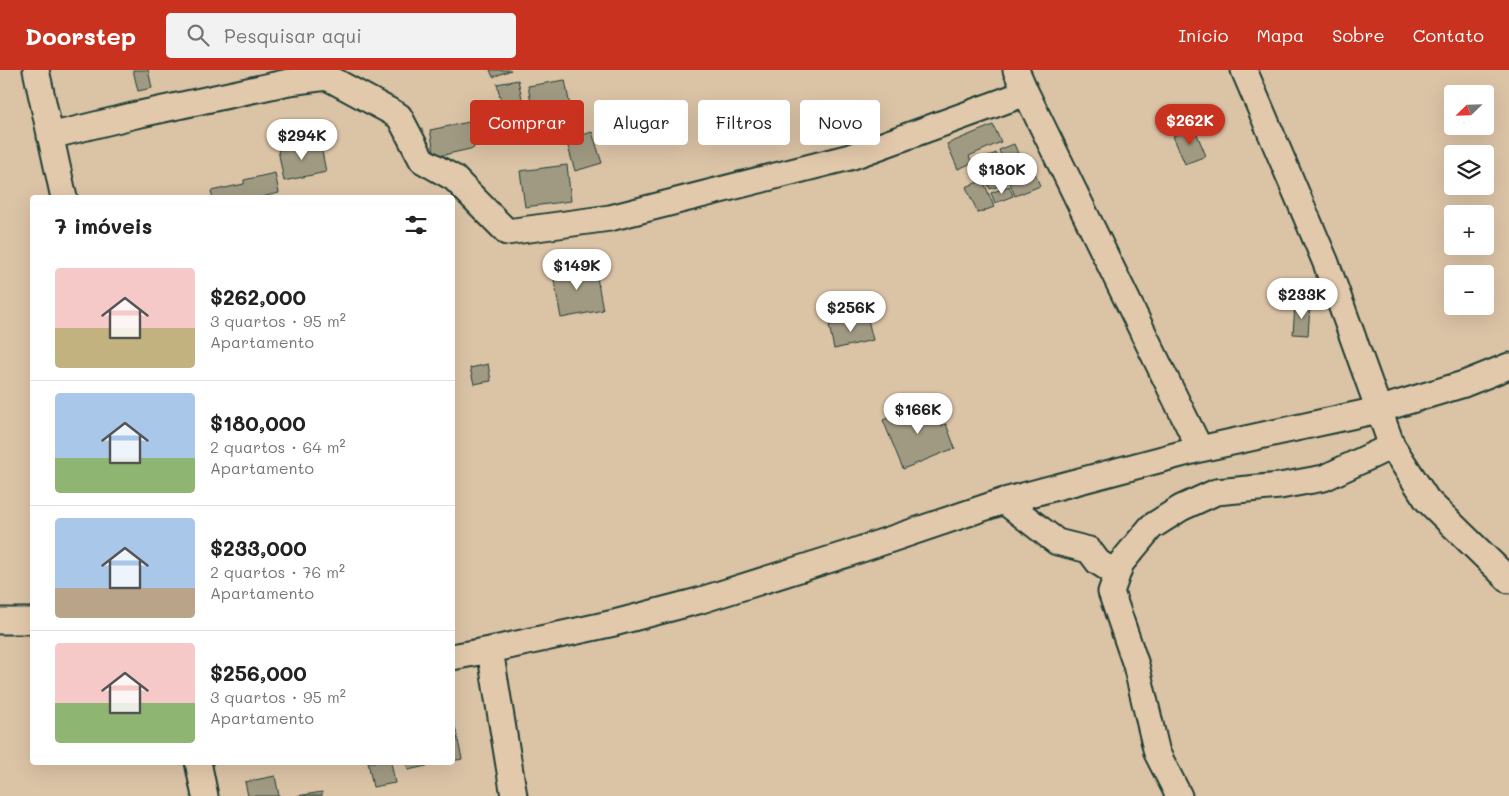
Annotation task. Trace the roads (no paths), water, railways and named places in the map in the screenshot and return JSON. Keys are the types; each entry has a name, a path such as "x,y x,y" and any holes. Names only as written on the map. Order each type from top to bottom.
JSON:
{"street":[{"path":"36,70 63,195"},
{"path":"1016,70 1200,449"},
{"path":"1244,70 1326,263 1392,446 1427,500 1509,580"},
{"path":"50,136 251,90 289,82 328,77 399,116 422,160 454,178 507,232 610,218 850,157 1026,93"},
{"path":"455,656 614,623 698,601 847,554 1004,501 1200,449 1378,410 1464,384 1509,366"},
{"path":"1179,796 1157,753 1136,665 1111,592 1121,563 1151,527 1181,508 1216,492 1280,486 1324,478 1392,446"},
{"path":"1004,501 1057,542 1089,550 1098,562 1117,574"},
{"path":"0,621 30,621"},
{"path":"490,650 514,796"},
{"path":"199,765 205,796"}]}
